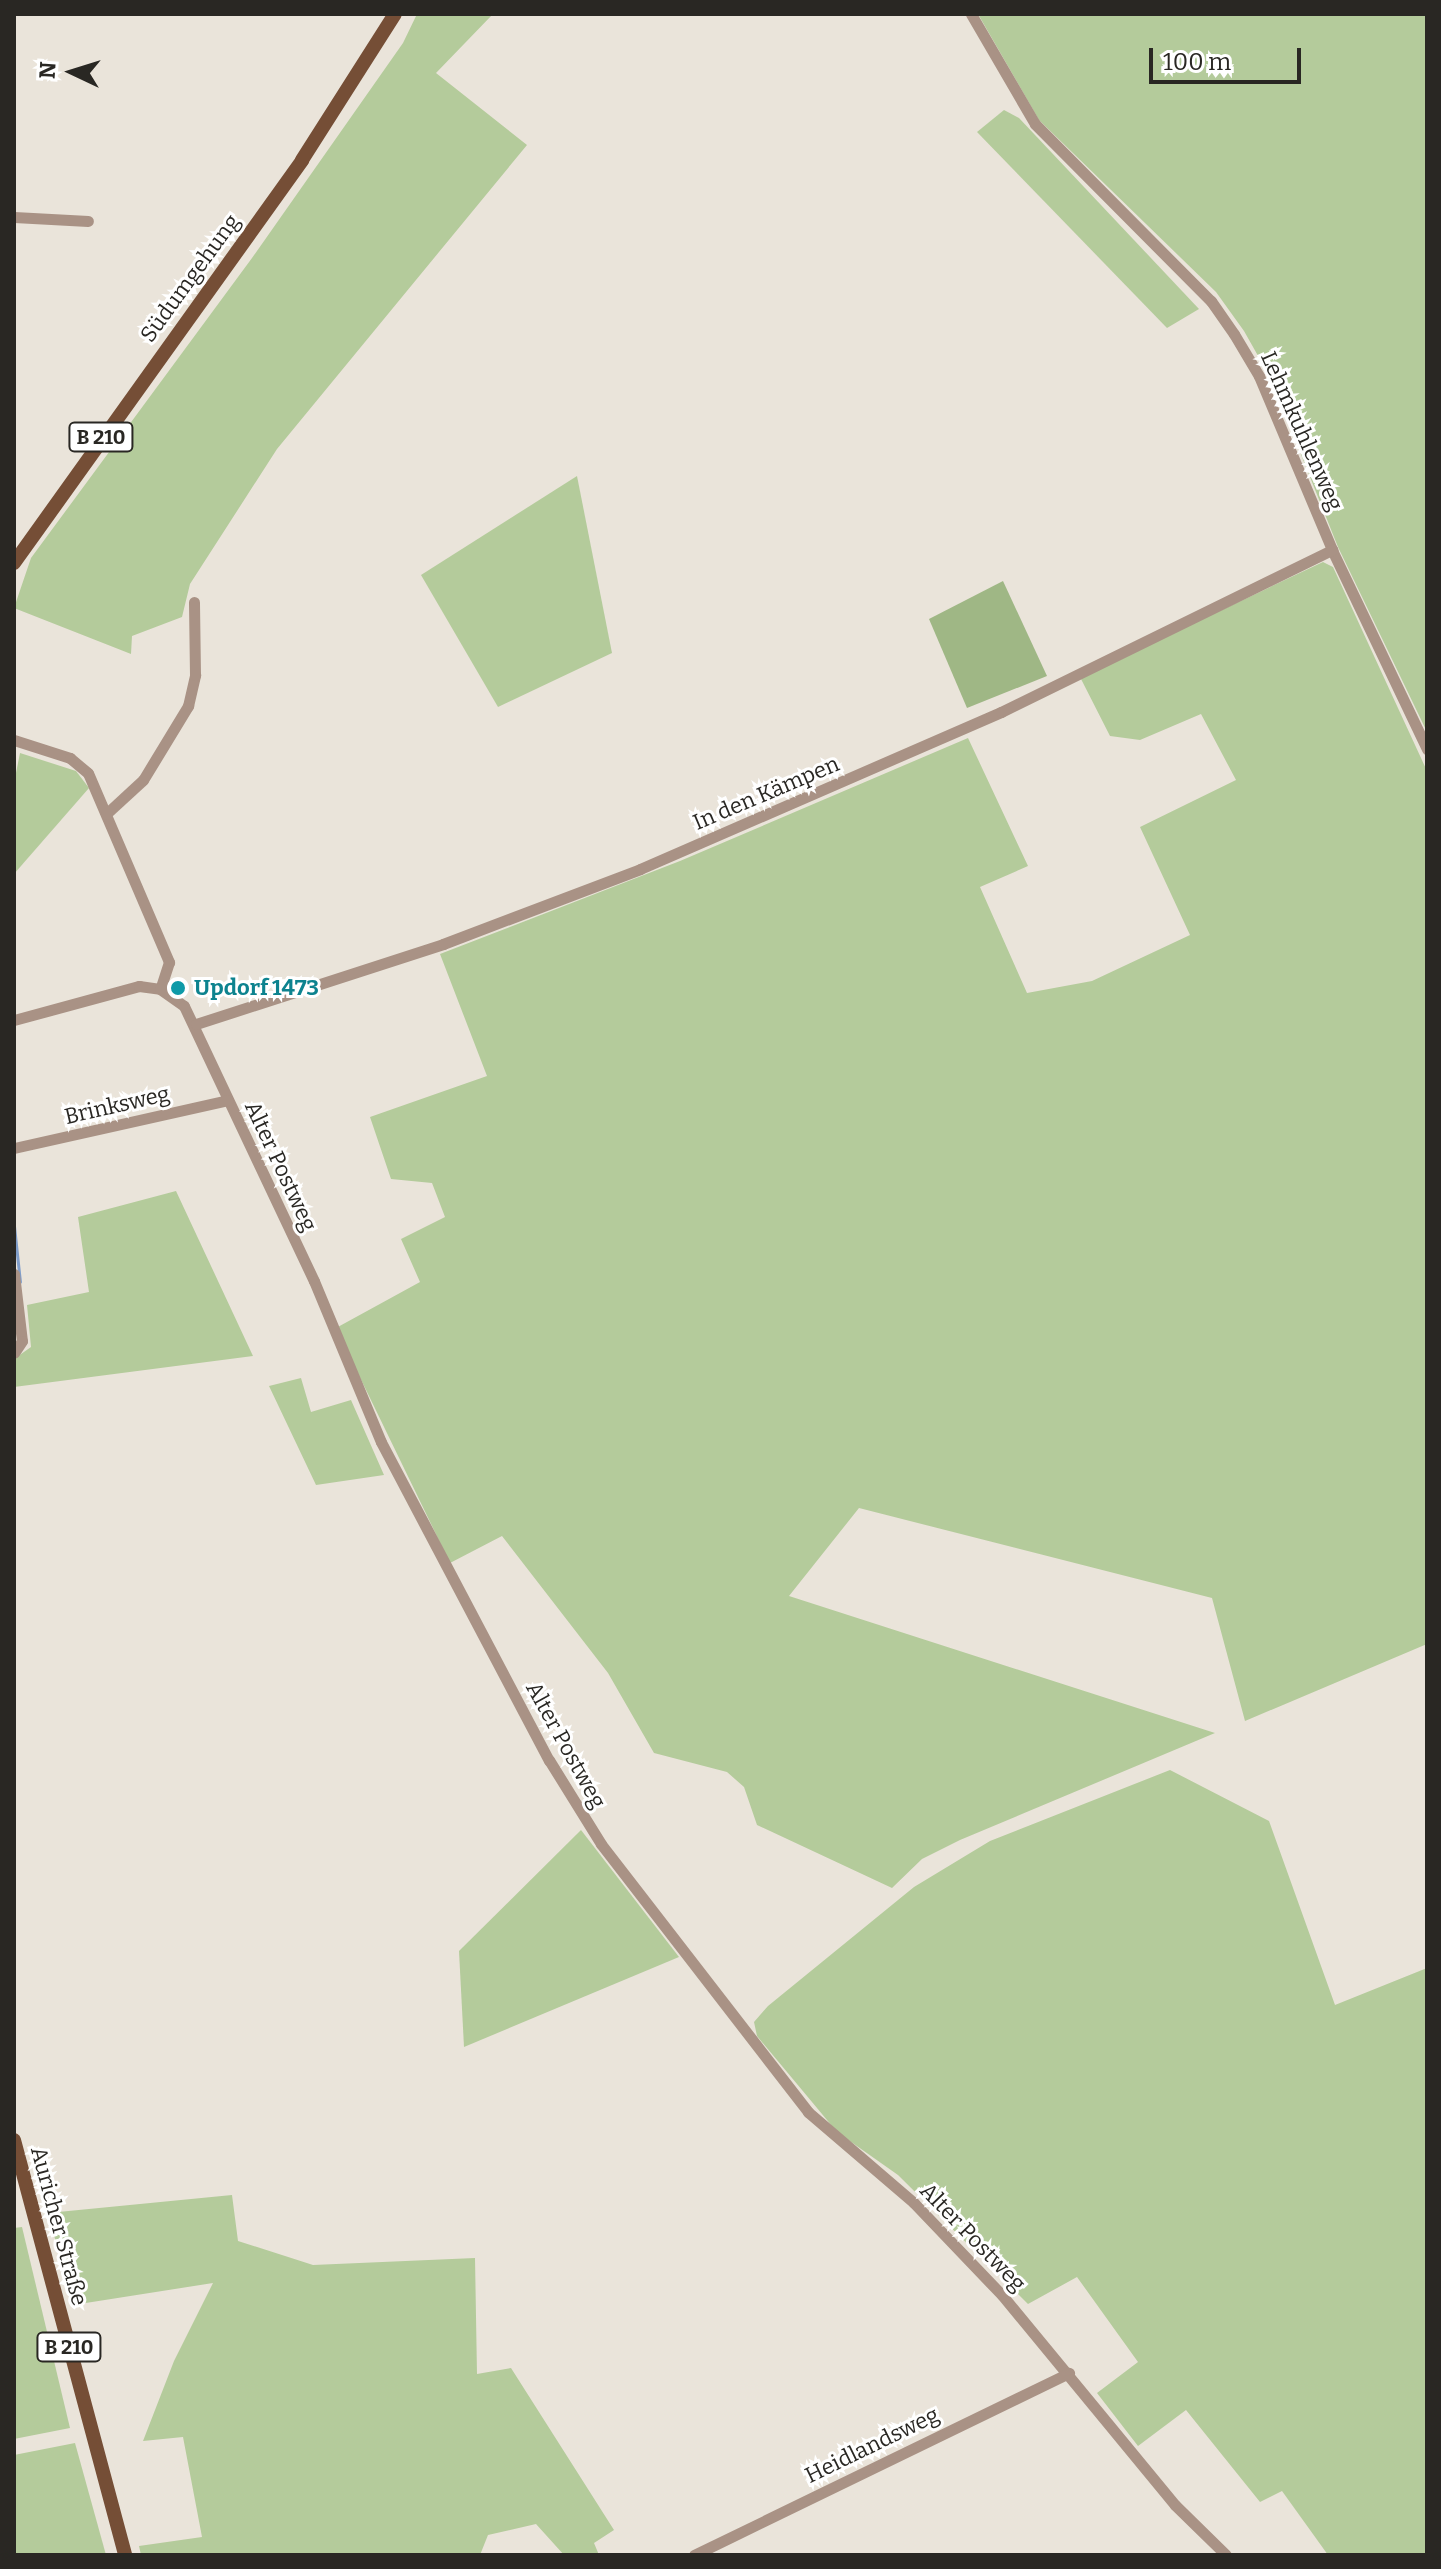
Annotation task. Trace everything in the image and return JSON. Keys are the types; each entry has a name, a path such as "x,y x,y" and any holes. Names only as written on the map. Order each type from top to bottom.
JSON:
{"main road":[{"name":"Südumgehung","path":"14,563 302,160 395,14"},
{"name":"Auricher Straße","path":"14,2140 125,2555"}],"street":[{"name":"Lehmkuhlenweg","path":"971,14 1035,124 1211,301 1234,334 1259,376 1332,550 1427,749"},
{"path":"14,217 88,221"},
{"name":"In den Kämpen","path":"196,1024 443,944 640,869 1001,712 1332,550"},
{"path":"106,814 143,780 188,706 195,675 194,602"},
{"path":"14,740 81,764 106,814 169,962 160,989 126,987 14,1020"},
{"name":"Alter Postweg","path":"160,989 184,1006 196,1024 228,1100 314,1281 381,1442 549,1760 601,1844 808,2112 914,2203 1069,2373 1175,2505 1226,2555"},
{"name":"Brinksweg","path":"14,1148 228,1100"},
{"path":"14,1274 22,1341 14,1353"},
{"name":"Heidlandsweg","path":"694,2555 1069,2373"}],"green space":[{"path":"417,14 493,14 436,73 527,145 277,449 190,584 182,617 132,636 131,654 14,608 31,558 252,258 403,43"},
{"path":"978,14 1427,14 1427,732 1338,547 1270,377 1244,331 1216,292 1039,120"},
{"path":"1004,110 1019,118 1199,309 1167,328 977,132"},
{"path":"577,476 612,653 498,707 421,575"},
{"path":"1323,562 1333,567 1427,771 1427,1644 1245,1721 1212,1598 859,1508 789,1596 1215,1733 960,1840 922,1859 892,1888 757,1825 744,1787 727,1772 654,1753 608,1673 502,1536 450,1563 336,1328 420,1282 401,1239 445,1217 432,1183 391,1179 370,1117 487,1076 440,954 680,861 968,738 1028,866 980,887 1027,993 1092,981 1190,935 1140,827 1236,780 1201,714 1140,740 1110,736 1080,677"},
{"path":"1003,581 1047,676 967,708 929,619"},
{"path":"20,753 76,771 89,788 14,874 14,783"},
{"path":"176,1191 253,1356 14,1387 14,1359 31,1347 27,1305 89,1292 78,1217"},
{"path":"301,1378 311,1412 351,1400 384,1475 316,1485 269,1386"},
{"path":"1170,1770 1269,1821 1335,2005 1427,1968 1427,2555 1328,2555 1282,2491 1260,2502 1186,2410 1138,2446 1097,2393 1138,2362 1077,2277 1028,2304 898,2175 837,2132 757,2036 754,2022 768,2006 914,1887 990,1841"},
{"path":"581,1830 679,1957 464,2047 459,1951"},
{"path":"232,2195 238,2241 313,2265 475,2258 477,2374 511,2368 614,2530 594,2543 599,2555 564,2555 536,2524 488,2535 480,2555 141,2555 139,2546 202,2537 183,2437 143,2441 174,2361 213,2283 73,2305 48,2213"},
{"path":"22,2227 70,2428 14,2439 14,2228"},
{"path":"75,2443 106,2555 14,2555 14,2455"}],"waterway":[{"path":"14,1226 20,1282"}],"place":[{"name":"Updorf 1473","path":"178,988"}]}
